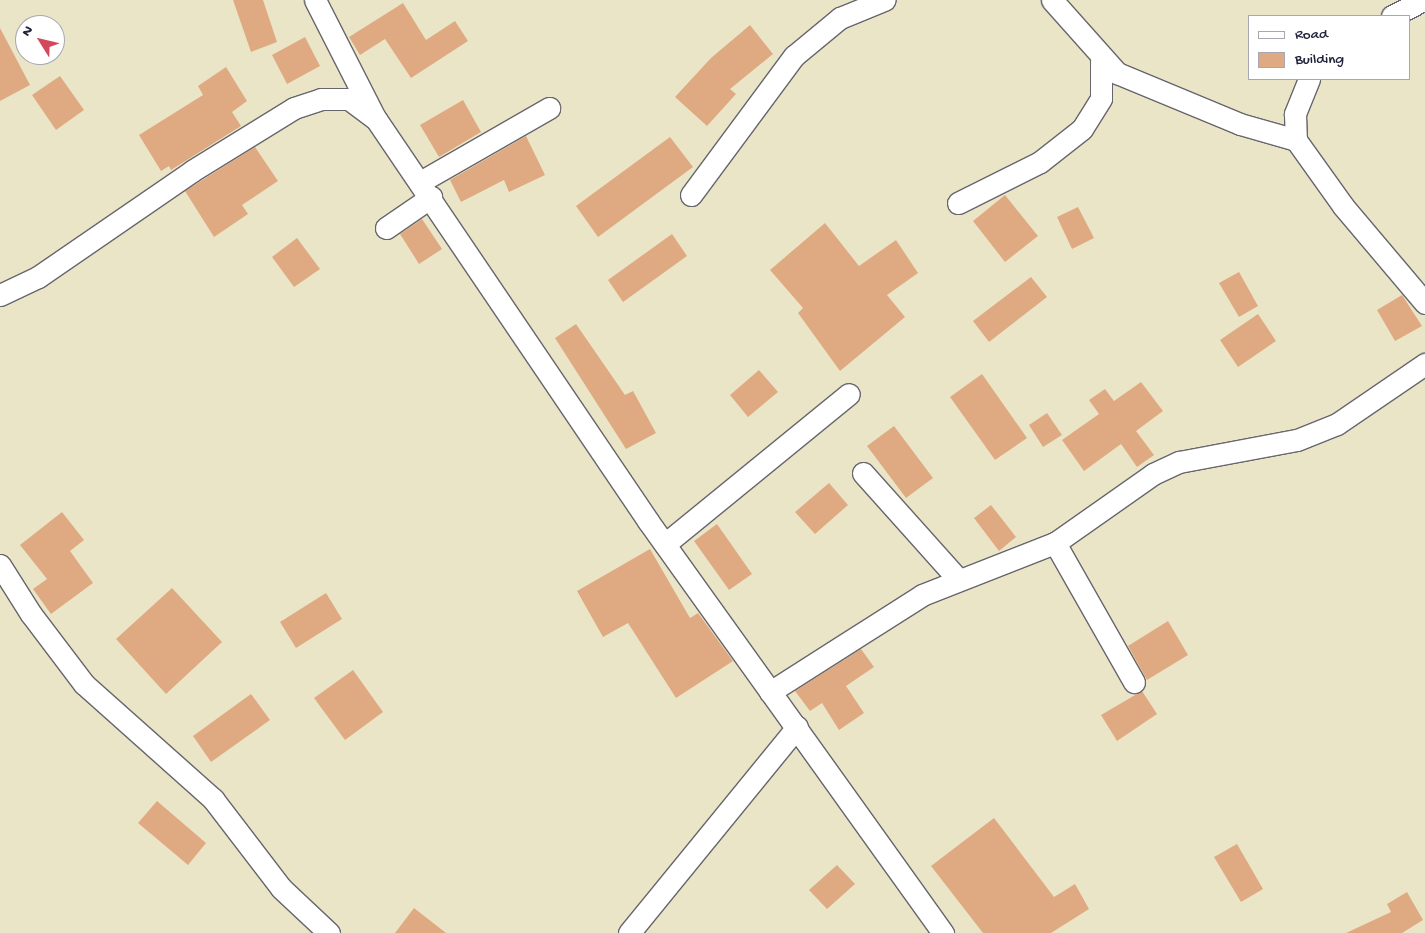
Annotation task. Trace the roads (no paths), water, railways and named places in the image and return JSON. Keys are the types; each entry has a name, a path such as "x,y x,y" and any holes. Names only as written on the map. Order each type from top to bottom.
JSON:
{"street":[{"path":"315,0 376,119 665,544 943,933"},
{"path":"691,195 800,50 840,18 884,0"},
{"path":"1052,0 1102,61 1138,84 1296,140"},
{"path":"1394,15 1423,0"},
{"path":"958,203 1040,162 1076,135 1101,98 1102,61"},
{"path":"1309,80 1295,114 1296,140 1343,206 1425,303"},
{"path":"0,295 38,277 192,171 294,108 321,99 349,99 376,119"},
{"path":"386,228 425,189 549,108"},
{"path":"770,692 922,595 957,578 1055,543 1153,474 1179,462 1298,440 1337,424 1425,364"},
{"path":"665,544 849,394"},
{"path":"863,473 957,578"},
{"path":"1055,543 1134,682"},
{"path":"0,565 30,614 84,684 213,799 281,888 329,933"},
{"path":"629,933 797,727"}]}
